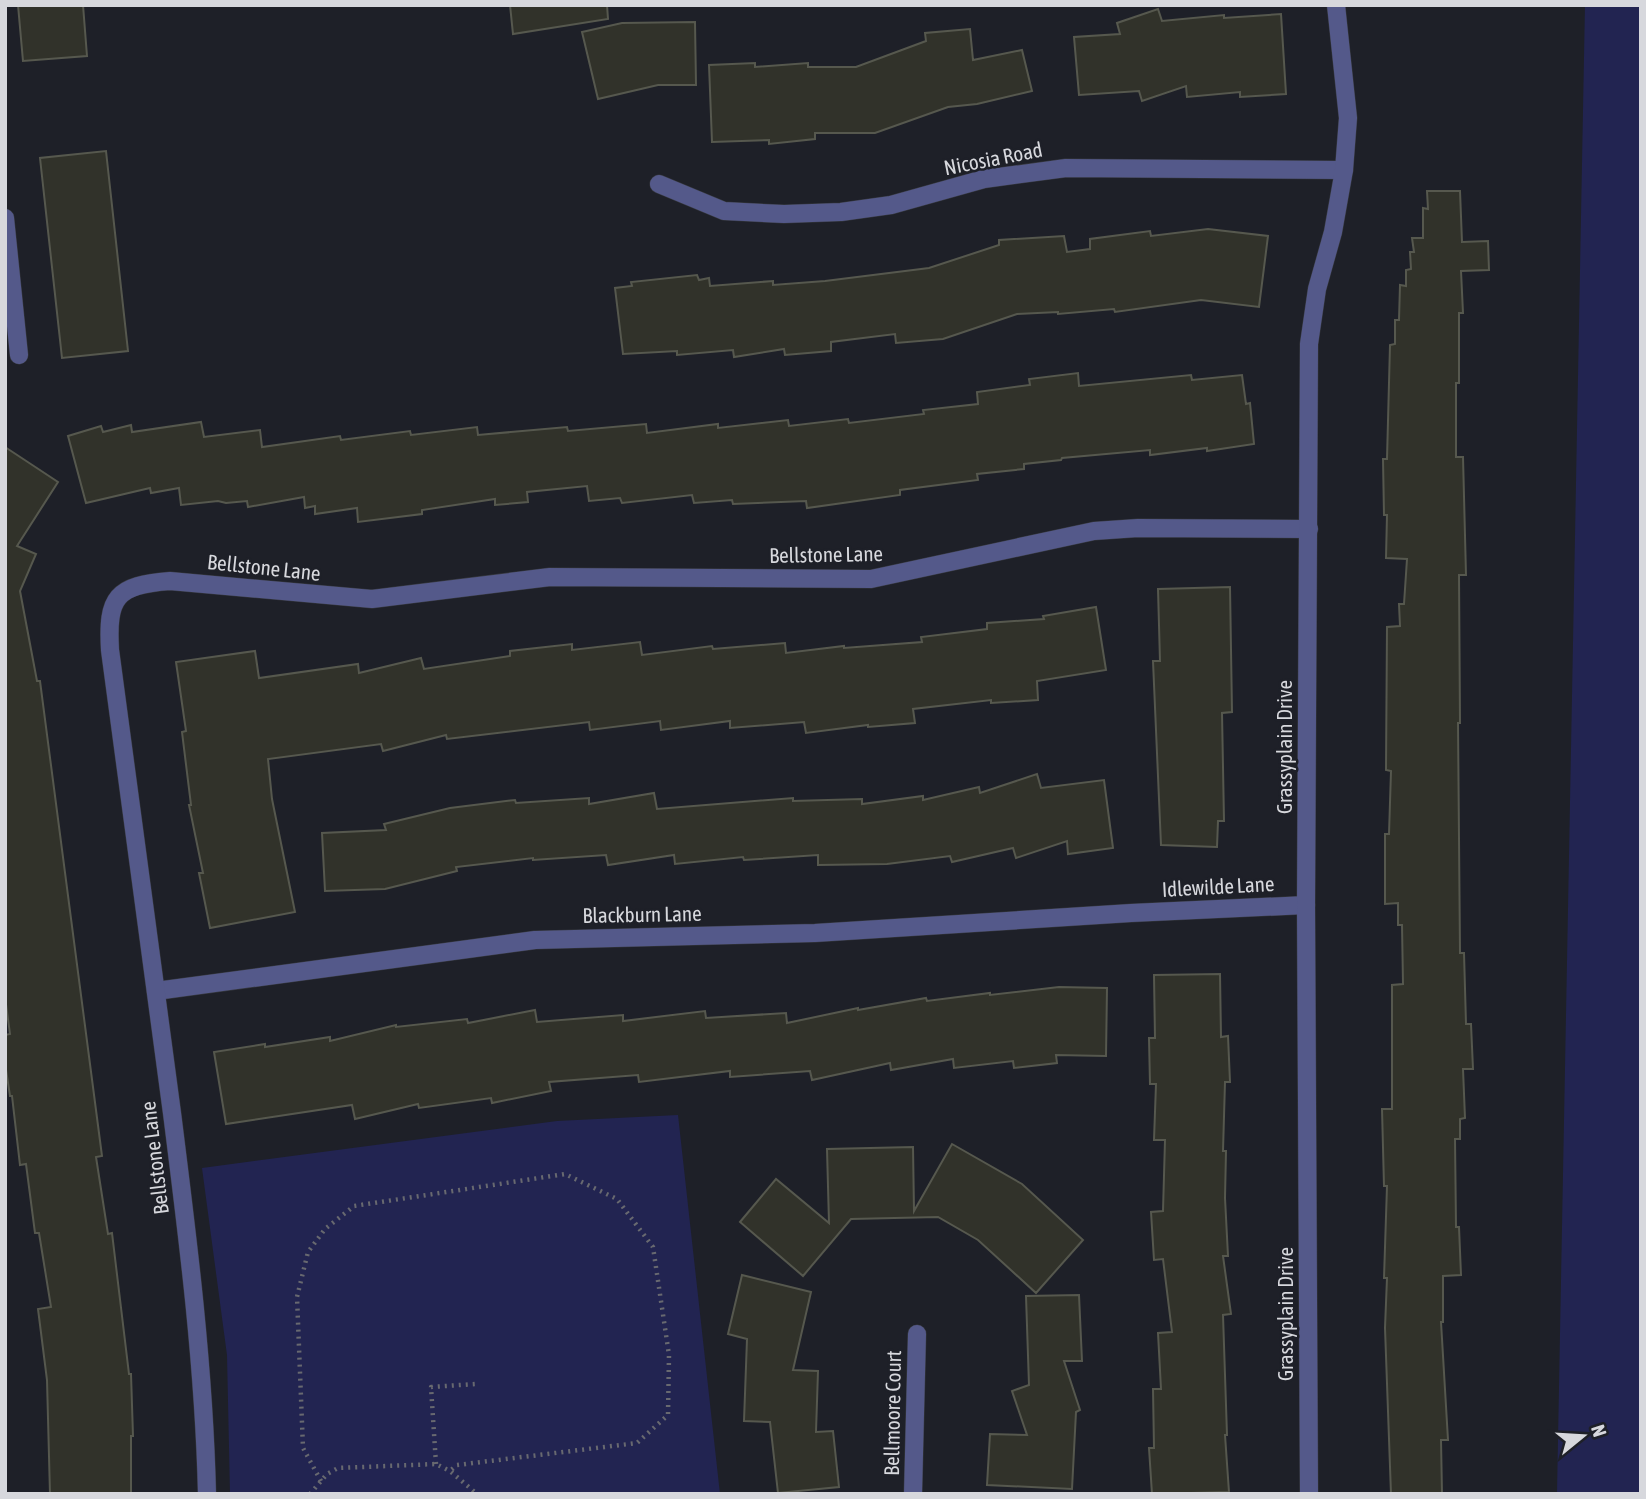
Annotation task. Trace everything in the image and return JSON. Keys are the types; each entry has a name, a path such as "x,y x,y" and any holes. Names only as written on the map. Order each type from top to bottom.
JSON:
{"street":[{"name":"Grassyplain Drive","path":"1309,1494 1306,905 1309,344 1317,289 1333,232 1344,170 1348,118 1336,5"},
{"name":"Nicosia Road","path":"659,184 724,211 784,214 841,212 891,205 984,179 1066,168 1344,170"},
{"path":"5,218 19,355"},
{"name":"Bellstone Lane","path":"207,1494 206,1428 200,1358 156,991 110,650 108,623 114,603 127,588 147,582 170,580 372,599 550,577 871,579 1094,531 1138,528 1309,529"},
{"name":"Idlewilde Lane","path":"1131,913 1306,905"},
{"name":"Blackburn Lane","path":"156,991 535,940 815,933 1131,913"},
{"name":"Bellmoore Court","path":"913,1494 917,1334"}],"path":[{"path":"321,1480 303,1448 297,1297 307,1252 325,1229 354,1206 565,1174 617,1199 653,1247 669,1355 668,1415 636,1443 457,1465 450,1471"},
{"path":"436,1464 431,1387 475,1384"},
{"path":"310,1494 321,1480 338,1468 436,1464 450,1471 477,1494"}],"shaded area":[{"path":"1585,5 1641,5 1641,1494 1557,1494"},
{"path":"678,1115 720,1494 230,1494 227,1355 202,1168 557,1121"}],"building":[{"path":"18,5 83,5 87,56 23,61"},
{"path":"510,5 607,5 608,19 513,34"},
{"path":"1158,9 1162,21 1224,15 1224,18 1281,14 1286,94 1240,97 1240,92 1187,97 1186,86 1142,101 1139,91 1079,95 1074,37 1120,34 1117,23"},
{"path":"695,22 696,85 658,85 598,99 582,32 622,23"},
{"path":"970,29 973,60 1022,50 1032,91 977,104 948,107 875,133 815,133 815,139 769,144 769,140 712,142 709,65 755,63 755,67 808,63 808,67 856,67 926,41 925,33"},
{"path":"106,151 128,351 62,358 40,158"},
{"path":"1427,191 1460,191 1462,242 1488,241 1489,270 1461,271 1463,313 1459,313 1459,383 1456,383 1456,457 1463,457 1466,575 1459,575 1460,953 1464,953 1466,1024 1471,1024 1473,1069 1463,1069 1465,1118 1460,1119 1460,1139 1455,1139 1456,1227 1459,1227 1461,1275 1443,1276 1441,1322 1448,1440 1441,1440 1442,1494 1391,1494 1385,1328 1387,1278 1384,1278 1387,1186 1384,1186 1382,1109 1392,1109 1392,985 1403,984 1402,925 1398,925 1398,903 1385,904 1385,834 1389,834 1391,771 1386,770 1387,627 1400,626 1399,604 1404,604 1407,559 1386,558 1387,515 1384,515 1383,459 1387,459 1390,345 1395,344 1395,320 1399,320 1400,285 1406,286 1406,270 1411,269 1410,252 1414,252 1412,238 1423,238 1423,208 1428,209"},
{"path":"1208,229 1268,236 1259,307 1201,300 1115,312 1114,309 1058,314 1017,314 943,339 896,343 895,334 831,342 831,351 785,355 784,349 734,357 733,350 677,355 677,351 623,354 615,288 632,286 631,282 697,275 699,280 709,278 710,286 773,281 773,285 825,281 929,268 999,245 999,240 1064,236 1067,252 1090,249 1090,239 1150,231 1151,236"},
{"path":"1078,373 1079,386 1191,375 1192,380 1242,375 1246,404 1250,403 1254,444 1207,451 1207,448 1150,455 1150,450 1062,458 1024,464 1024,469 977,474 978,480 900,490 900,495 807,508 806,501 733,504 732,500 694,503 692,495 622,503 620,498 589,501 587,486 527,492 528,502 495,505 495,499 422,510 422,514 358,522 357,508 315,514 315,506 305,508 304,497 248,507 247,501 181,505 179,488 151,493 150,488 86,503 68,436 101,426 103,432 131,425 132,432 201,422 204,437 260,430 262,447 340,436 341,440 410,431 411,435 477,427 478,435 567,427 568,431 646,424 647,433 718,424 718,428 788,420 789,426 848,419 849,423 978,404 977,392 1030,385 1029,379"},
{"path":"5,447 58,482 17,546 36,554 20,591 37,681 40,681 102,1156 96,1157 108,1234 112,1233 131,1374 131,1494 50,1494 47,1380 38,1309 51,1307 39,1233 35,1233 26,1164 20,1165 12,1096 5,1063 5,1035 10,1034 5,997"},
{"path":"1230,587 1232,712 1222,713 1224,821 1218,821 1217,847 1161,845 1153,661 1160,661 1158,589"},
{"path":"1096,607 1106,670 1037,681 1038,700 991,703 991,700 913,709 915,723 868,725 806,733 804,722 730,728 730,721 661,730 660,721 590,730 589,722 447,739 446,735 383,751 381,744 268,759 272,799 295,912 210,928 199,873 203,873 189,805 182,732 186,731 176,662 255,651 259,678 358,664 359,673 421,658 424,669 510,656 510,651 572,644 572,650 640,642 642,655 712,646 713,649 785,643 786,653 844,646 922,642 921,637 987,629 987,623 1044,619 1043,616"},
{"path":"1037,774 1041,788 1104,780 1113,848 1068,854 1067,841 1016,858 1013,848 952,862 950,856 887,864 818,865 818,855 744,860 743,857 675,864 674,855 608,865 606,855 533,858 456,867 457,871 385,889 325,891 322,833 386,830 384,824 450,808 515,800 516,803 589,798 589,804 654,793 657,809 793,798 793,801 862,799 862,804 923,796 923,800 979,787 980,793"},
{"path":"1220,974 1221,1037 1228,1036 1230,1082 1225,1082 1223,1151 1226,1151 1228,1256 1223,1256 1231,1314 1223,1315 1229,1492 1152,1494 1149,1448 1154,1448 1153,1389 1161,1389 1158,1333 1172,1332 1163,1259 1154,1260 1151,1212 1163,1211 1165,1140 1154,1140 1156,1084 1150,1084 1149,1038 1155,1038 1154,975"},
{"path":"1059,987 1107,988 1106,1056 1056,1055 1057,1063 1014,1068 1013,1061 954,1068 953,1059 891,1070 890,1063 812,1080 810,1071 730,1077 730,1071 639,1082 638,1075 549,1082 551,1091 492,1103 491,1098 419,1108 418,1104 355,1119 352,1105 226,1124 214,1052 330,1037 330,1041 396,1025 467,1019 468,1023 535,1010 537,1022 623,1015 623,1021 705,1011 706,1018 786,1013 787,1023 858,1008 926,998 927,1001"},
{"path":"952,1144 1022,1184 1083,1240 1036,1293 978,1240 938,1217 851,1219 803,1276 740,1222 776,1179 829,1223 827,1149 913,1147 914,1211"},
{"path":"742,1275 811,1292 793,1370 818,1371 816,1432 833,1431 839,1487 778,1493 770,1422 744,1421 747,1339 728,1334"},
{"path":"1079,1295 1082,1361 1064,1361 1080,1410 1076,1412 1072,1489 987,1485 990,1434 1027,1435 1012,1391 1029,1385 1026,1296"}]}
